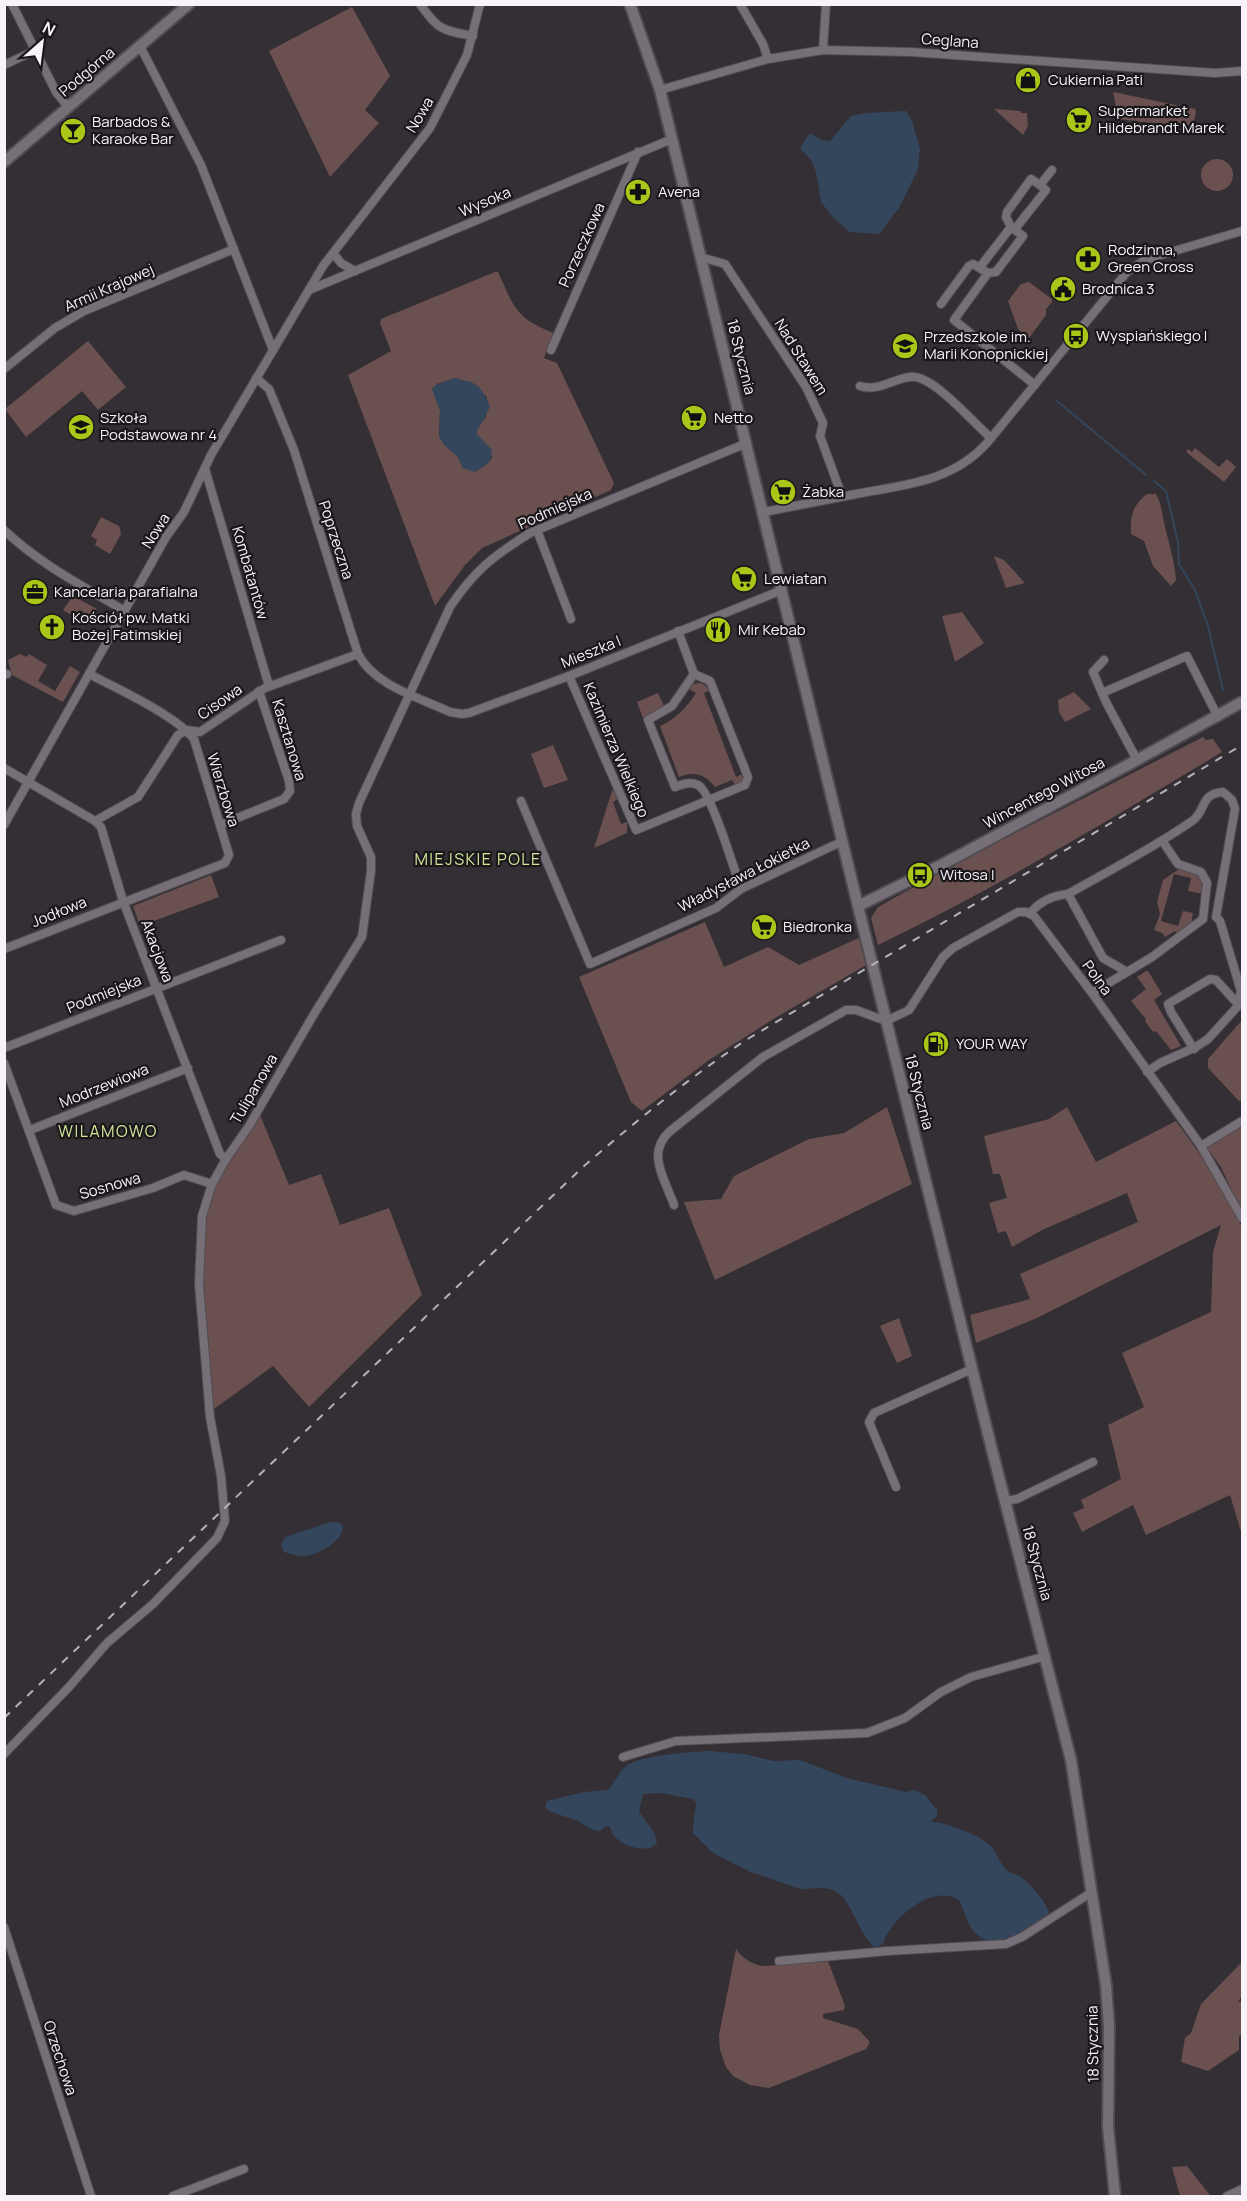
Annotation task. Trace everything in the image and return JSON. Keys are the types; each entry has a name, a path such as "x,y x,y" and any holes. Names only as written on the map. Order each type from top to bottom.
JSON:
{"street":[{"path":"12,4 56,92 68,107"},
{"name":"Podgórna","path":"4,162 189,4"},
{"path":"420,4 433,23 442,30 473,36"},
{"name":"Nowa","path":"4,825 166,537 184,512 205,468 256,378 309,290 333,253 430,128 467,55 480,4"},
{"name":"18 Stycznia","path":"630,4 660,90 886,1021 1071,1760 1107,1996 1108,2127 1115,2196"},
{"path":"740,4 763,44 768,59"},
{"path":"823,50 826,4"},
{"path":"140,46 201,165 273,350"},
{"name":"Ceglana","path":"660,90 768,59 823,50 957,55 1215,73 1242,71"},
{"path":"4,65 34,51"},
{"name":"Wysoka","path":"309,290 672,139"},
{"name":"Porzeczkowa","path":"551,350 638,152"},
{"path":"1040,186 1052,170"},
{"path":"941,304 966,269 973,264 988,273 996,272 1023,236 1013,228 1006,217 1007,212 1031,180 1046,190 1013,228 980,267"},
{"path":"764,512 918,483 939,477 969,461 991,438 1120,280 1136,266 1157,256 1242,231"},
{"name":"Armii Krajowej","path":"4,369 55,328 84,311 234,249"},
{"path":"333,253 341,262 355,271"},
{"name":"Nad Stawem","path":"700,257 725,264 806,387 824,423 820,436 842,496"},
{"path":"988,273 954,320 1035,385"},
{"path":"860,386 875,387 907,377 917,377 929,382 991,438"},
{"name":"Poprzeczna","path":"256,378 269,389 294,450 358,654 364,666 377,677 408,693"},
{"name":"Podmiejska","path":"408,693 450,607 464,585 499,552 537,530 747,443"},
{"name":"Kombatantów","path":"205,468 269,686"},
{"path":"4,530 60,574 125,611"},
{"path":"537,530 571,619"},
{"name":"Mieszka I","path":"408,693 450,712 462,714 569,676 782,590"},
{"path":"678,632 694,674 710,681 748,777 745,785 708,800"},
{"name":"Cisowa","path":"95,821 138,797 178,735 187,730 200,732 269,686 358,654"},
{"path":"1102,693 1187,656 1218,717"},
{"path":"1104,660 1093,672 1137,760"},
{"path":"89,674 172,719 187,730"},
{"path":"694,674 672,706 648,720 675,787 683,784 698,784 703,789 741,890"},
{"name":"Kazimierza Wielkiego","path":"569,676 636,830 708,800"},
{"name":"Kasztanowa","path":"220,825 284,799 290,791 289,781 260,691"},
{"name":"Tulipanowa","path":"4,1754 69,1687 107,1643 153,1604 217,1538 225,1521 221,1476 210,1417 199,1284 202,1216 212,1184 226,1159 249,1126 362,937 371,857 357,826 356,814 408,693"},
{"name":"Wincentego Witosa","path":"858,906 1218,717 1242,702"},
{"name":"Wierzbowa","path":"123,901 225,863 229,855 194,739 187,730"},
{"path":"4,768 95,821"},
{"path":"674,1205 656,1157 660,1141 763,1057 846,1010 856,1010 886,1021 909,1010 943,957 953,948 1018,912 1030,913 1042,902 1068,894 1163,842 1197,818 1204,802 1215,793 1224,792 1232,800 1235,809 1216,917 1220,921 1239,983 1241,991 1238,1004 1229,1017 1208,1038 1194,1048 1160,1063 1147,1072"},
{"name":"Władysława Łokietka","path":"521,801 590,964 716,908 741,890 843,841"},
{"name":"Akacjowa","path":"95,821 101,827 123,901 220,1154 226,1159"},
{"path":"1092,993 1193,928 1203,919 1207,883 1202,872 1178,864 1163,842"},
{"path":"1068,894 1103,958 1127,972"},
{"name":"Jodłowa","path":"4,949 123,901"},
{"name":"Polna","path":"1030,913 1092,993 1201,1146 1242,1218"},
{"name":"Podmiejska","path":"4,1048 281,940"},
{"path":"1194,1048 1168,1004 1210,979 1216,980 1238,1004"},
{"path":"1230,995 1239,983"},
{"name":"Sosnowa","path":"4,1063 56,1204 74,1211 153,1188 184,1175 212,1184"},
{"name":"Modrzewiowa","path":"30,1130 188,1068"},
{"path":"1201,1146 1242,1121"},
{"path":"896,1486 869,1422 874,1413 972,1369"},
{"path":"1005,1502 1017,1499 1093,1462"},
{"path":"623,1757 676,1742 867,1733 905,1718 941,1692 970,1677 1046,1656"},
{"path":"779,1961 888,1951 1006,1944 1068,1909 1092,1892"},
{"name":"Orzechowa","path":"4,1928 91,2196"},
{"path":"173,2196 244,2169"},
{"path":"1227,2196 1242,2189"}],"shaded area":[{"path":"352,7 390,76 365,110 379,123 330,177 269,51"},
{"path":"1113,92 1195,109 1193,125 1187,127 1118,119"},
{"path":"994,109 1027,113 1028,126 1023,135"},
{"path":"1217,159 1228,164 1233,175 1228,186 1217,191 1206,186 1201,175 1206,164"},
{"path":"498,272 513,303 524,317 554,333 544,358 557,363 614,483 611,490 482,548 465,565 435,606 348,375 391,351 380,323 381,319","holes":["456,378 471,382 487,397 486,417 476,433 492,457 487,464 480,467 463,468 458,457 439,436 440,411 435,396 437,384"]},
{"path":"1029,282 1052,299 1052,302 1046,309 1046,315 1029,338 1018,329 1008,301 1021,284"},
{"path":"88,341 126,387 98,410 82,391 26,437 5,409"},
{"path":"1195,448 1219,467 1227,459 1236,467 1224,482 1186,452 1188,449 1192,452"},
{"path":"1147,494 1156,494 1161,506 1176,580 1171,586 1153,566 1144,541 1131,534 1133,512"},
{"path":"101,517 119,526 121,534 110,554 95,545 97,540 91,536"},
{"path":"994,556 1004,560 1025,583 1006,588"},
{"path":"73,596 97,609 88,620 80,620 63,610"},
{"path":"962,612 984,643 955,662 942,616"},
{"path":"20,654 27,657 29,654 47,665 38,681 55,691 70,666 80,672 63,702 12,675 8,660"},
{"path":"693,684 705,685 709,691 704,693 736,777 742,774 743,782 736,786 732,780 715,787 699,775 690,774 679,777 660,726 684,708 696,693 689,689"},
{"path":"1074,692 1091,709 1065,722 1059,712 1058,700"},
{"path":"658,693 665,708 643,718 637,702"},
{"path":"1203,737 1206,740 1213,739 1222,752 1009,877 878,945 871,918 878,907 953,865"},
{"path":"553,745 568,780 544,788 531,754"},
{"path":"614,790 618,799 613,802 621,824 627,822 627,833 594,848 612,791"},
{"path":"1179,869 1199,874 1203,879 1203,894 1188,891 1191,878 1174,874 1161,921 1178,926 1183,911 1193,913 1191,925 1179,936 1175,931 1165,937 1154,930 1160,914 1157,902 1163,880"},
{"path":"211,875 219,897 140,926 133,906"},
{"path":"705,922 724,967 768,947 799,965 863,936 868,964 775,1018 709,1060 642,1111 631,1102 579,977"},
{"path":"1146,971 1162,994 1154,1000 1181,1046 1171,1050 1156,1031 1153,1032 1145,1021 1146,1019 1131,1001 1146,989 1137,977"},
{"path":"1242,1020 1242,1101 1239,1101 1208,1068 1208,1059"},
{"path":"887,1107 912,1184 715,1280 684,1202 721,1199 734,1176 809,1139 844,1133"},
{"path":"1067,1107 1096,1162 1176,1121 1215,1175 1242,1227 1242,1535 1230,1495 1146,1535 1133,1505 1082,1532 1073,1513 1084,1508 1081,1500 1121,1479 1108,1425 1144,1407 1122,1353 1211,1312 1213,1252 1221,1225 1037,1318 976,1343 970,1315 1030,1299 1020,1274 1138,1222 1127,1193 1042,1230 1012,1247 1006,1231 998,1233 989,1203 1007,1198 1000,1174 993,1174 984,1136 1049,1119"},
{"path":"260,1115 289,1185 321,1174 340,1225 389,1208 422,1295 309,1407 273,1366 214,1409 205,1306 203,1263 205,1221 215,1181"},
{"path":"1242,1124 1242,1213 1221,1167 1205,1145"},
{"path":"899,1318 912,1356 897,1363 880,1326"},
{"path":"736,1949 749,1961 764,1966 828,1961 845,2006 844,2010 823,2014 823,2018 858,2029 870,2042 866,2049 769,2088 750,2085 733,2076 726,2067 720,2050 719,2035"},
{"path":"1242,1962 1242,1995 1238,2002 1242,2001 1242,2034 1239,2036 1239,2050 1208,2071 1181,2062 1185,2038 1191,2033 1201,2004"},
{"path":"1187,2166 1211,2196 1180,2196 1172,2167"}],"water":[{"path":"906,111 912,121 920,149 918,169 899,208 879,234 849,232 821,202 816,172 811,160 800,148 810,133 821,140 830,141 851,116"},
{"path":"456,378 478,386 490,407 476,433 492,450 492,454 487,463 475,472 463,468 458,457 443,444 439,436 440,411 432,389 437,384"},
{"path":"331,1522 338,1522 343,1526 339,1537 329,1547 304,1556 284,1552 281,1545 285,1537"},
{"path":"709,1751 744,1754 774,1761 800,1760 847,1778 906,1792 914,1790 925,1795 937,1810 937,1816 931,1822 945,1824 981,1838 992,1847 1005,1868 1021,1877 1038,1894 1049,1914 1009,1938 998,1941 988,1940 978,1936 970,1926 959,1900 949,1896 937,1896 914,1906 903,1915 887,1934 883,1944 877,1947 873,1946 864,1935 849,1906 834,1890 800,1889 751,1872 713,1853 693,1833 696,1803 693,1799 661,1793 643,1794 639,1812 655,1834 657,1843 643,1849 621,1842 614,1836 609,1826 604,1827 601,1831 594,1830 545,1808 547,1801 584,1792 608,1790 620,1772 632,1763 665,1755"}],"waterway":[{"path":"1057,401 1146,475"},
{"path":"1154,481 1166,491 1178,542 1179,564 1195,590 1208,626 1223,690"}],"railway":[{"path":"4,1718 584,1166 663,1100 746,1040 1242,745"}],"place":[{"name":"Cukiernia Pati","path":"1028,80"},
{"name":"Supermarket Hildebrandt Marek","path":"1079,120"},
{"name":"Barbados & Karaoke Bar","path":"73,131"},
{"name":"Avena","path":"638,192"},
{"name":"Rodzinna, Green Cross","path":"1088,259"},
{"name":"Brodnica 3","path":"1063,289"},
{"name":"Wyspiańskiego I","path":"1076,336"},
{"name":"Przedszkole im. Marii Konopnickiej","path":"905,346"},
{"name":"Netto","path":"694,418"},
{"name":"Szkoła Podstawowa nr 4","path":"81,427"},
{"name":"Żabka","path":"783,492"},
{"name":"Lewiatan","path":"744,579"},
{"name":"Kancelaria parafialna","path":"35,592"},
{"name":"Kościół pw. Matki Bożej Fatimskiej","path":"52,627"},
{"name":"Mir Kebab","path":"718,630"},
{"name":"Witosa I","path":"920,875"},
{"name":"Biedronka","path":"764,927"},
{"name":"YOUR WAY","path":"936,1044"}],"district":[{"name":"MIEJSKIE POLE","path":"478,859"},
{"name":"WILAMOWO","path":"108,1131"}]}
